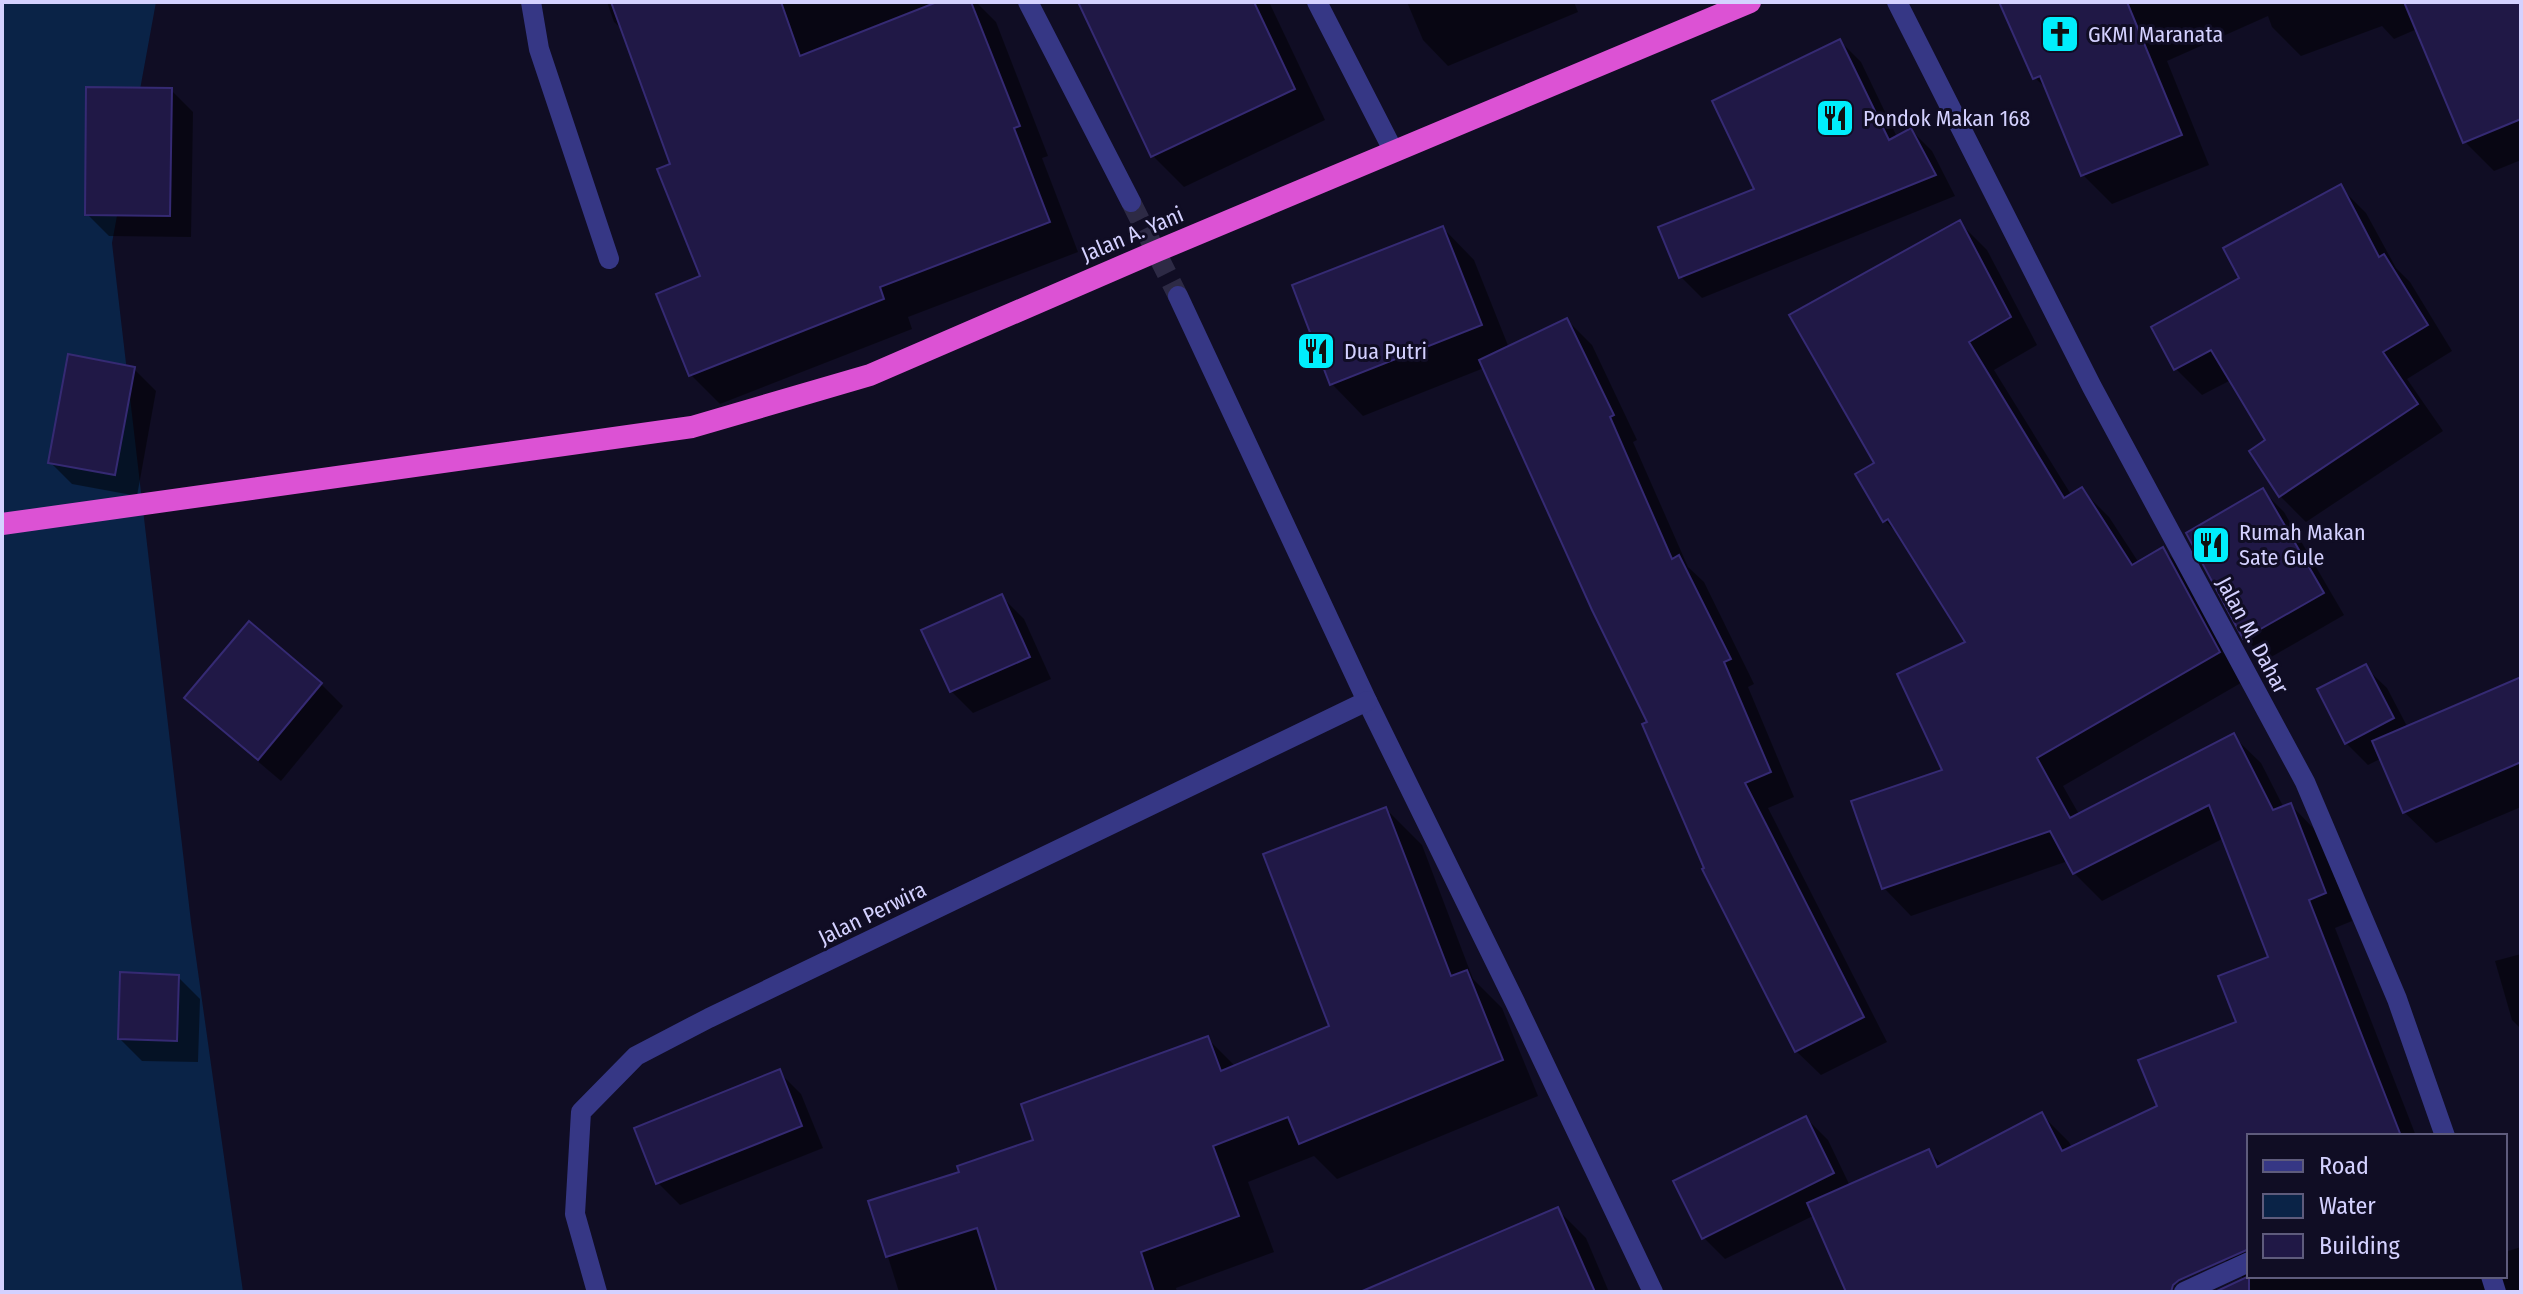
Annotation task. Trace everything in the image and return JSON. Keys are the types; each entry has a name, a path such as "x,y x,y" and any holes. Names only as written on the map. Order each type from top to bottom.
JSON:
{"highway":[{"name":"Jalan A. Yani","path":"2,524 692,427 870,375 1750,2"}],"street":[{"path":"531,2 539,49 609,259"},
{"path":"1028,2 1131,202"},
{"path":"1317,2 1394,152"},
{"name":"Jalan M. Dahar","path":"1897,2 2092,387 2305,782 2397,999 2444,1134"},
{"path":"1178,296 1367,701 1653,1292"},
{"name":"Jalan Perwira","path":"597,1292 575,1214 581,1112 636,1056 723,1011 1367,701"},
{"path":"2184,1292 2247,1263"}],"water":[{"path":"2,2 156,2 112,243 191,922 243,1292 2,1292"}],"building":[{"path":"611,2 781,2 800,56 937,2 971,2 1020,126 1014,128 1050,222 880,287 884,299 689,376 656,294 700,276 657,169 670,164"},
{"path":"1078,2 1254,2 1295,89 1151,157"},
{"path":"1999,2 2127,2 2182,135 2081,176 2040,76 2033,79"},
{"path":"2404,2 2521,2 2521,119 2463,143"},
{"path":"1840,39 1889,140 1911,128 1936,175 1679,278 1658,227 1754,189 1712,101"},
{"path":"86,87 172,88 170,216 85,215"},
{"path":"2341,184 2379,257 2384,254 2428,325 2383,352 2418,404 2279,497 2249,451 2265,440 2211,350 2174,370 2151,327 2239,278 2223,248"},
{"path":"1960,220 2011,317 1969,342 2064,498 2082,487 2132,565 2163,547 2220,652 2037,758 2070,818 2234,733 2273,810 2291,803 2326,893 2309,900 2400,1134 2247,1134 2247,1250 2179,1280 2171,1292 1846,1292 1807,1203 1929,1149 1937,1167 2042,1112 2062,1151 2157,1106 2138,1060 2236,1022 2218,976 2268,957 2209,805 2073,874 2050,831 1882,889 1851,801 1942,770 1897,674 1965,642 1888,519 1883,522 1855,474 1874,463 1789,315"},
{"path":"1443,226 1482,325 1330,385 1292,285"},
{"path":"1567,318 1614,415 1610,417 1672,559 1679,555 1731,659 1724,662 1771,772 1745,783 1864,1017 1795,1052 1702,869 1642,724 1647,722 1592,610 1479,360"},
{"path":"68,354 135,367 115,475 48,463"},
{"path":"2263,488 2324,593 2243,639 2186,533"},
{"path":"1002,594 1030,657 950,692 921,630"},
{"path":"249,621 322,683 258,760 184,698"},
{"path":"2366,664 2394,718 2345,744 2317,689"},
{"path":"2521,677 2521,762 2403,813 2372,741"},
{"path":"1386,807 1451,976 1467,970 1503,1060 1299,1144 1288,1117 1213,1146 1239,1216 1141,1252 1154,1292 997,1292 977,1228 886,1257 868,1201 959,1172 957,1166 1033,1140 1021,1104 1208,1036 1221,1071 1329,1026 1263,854"},
{"path":"120,972 179,975 177,1041 118,1039"},
{"path":"780,1069 802,1126 656,1184 634,1128"},
{"path":"1806,1116 1834,1173 1702,1239 1673,1181"},
{"path":"1558,1207 1595,1292 1360,1292"},
{"path":"2247,1277 2249,1278 2249,1292 2215,1292"}],"tunnel":[{"path":"1131,202 1178,296"}],"place":[{"name":"GKMI Maranata","path":"2060,34"},
{"name":"Pondok Makan 168","path":"1835,118"},
{"name":"Dua Putri","path":"1316,351"},
{"name":"Rumah Makan Sate Gule","path":"2211,545"}]}
